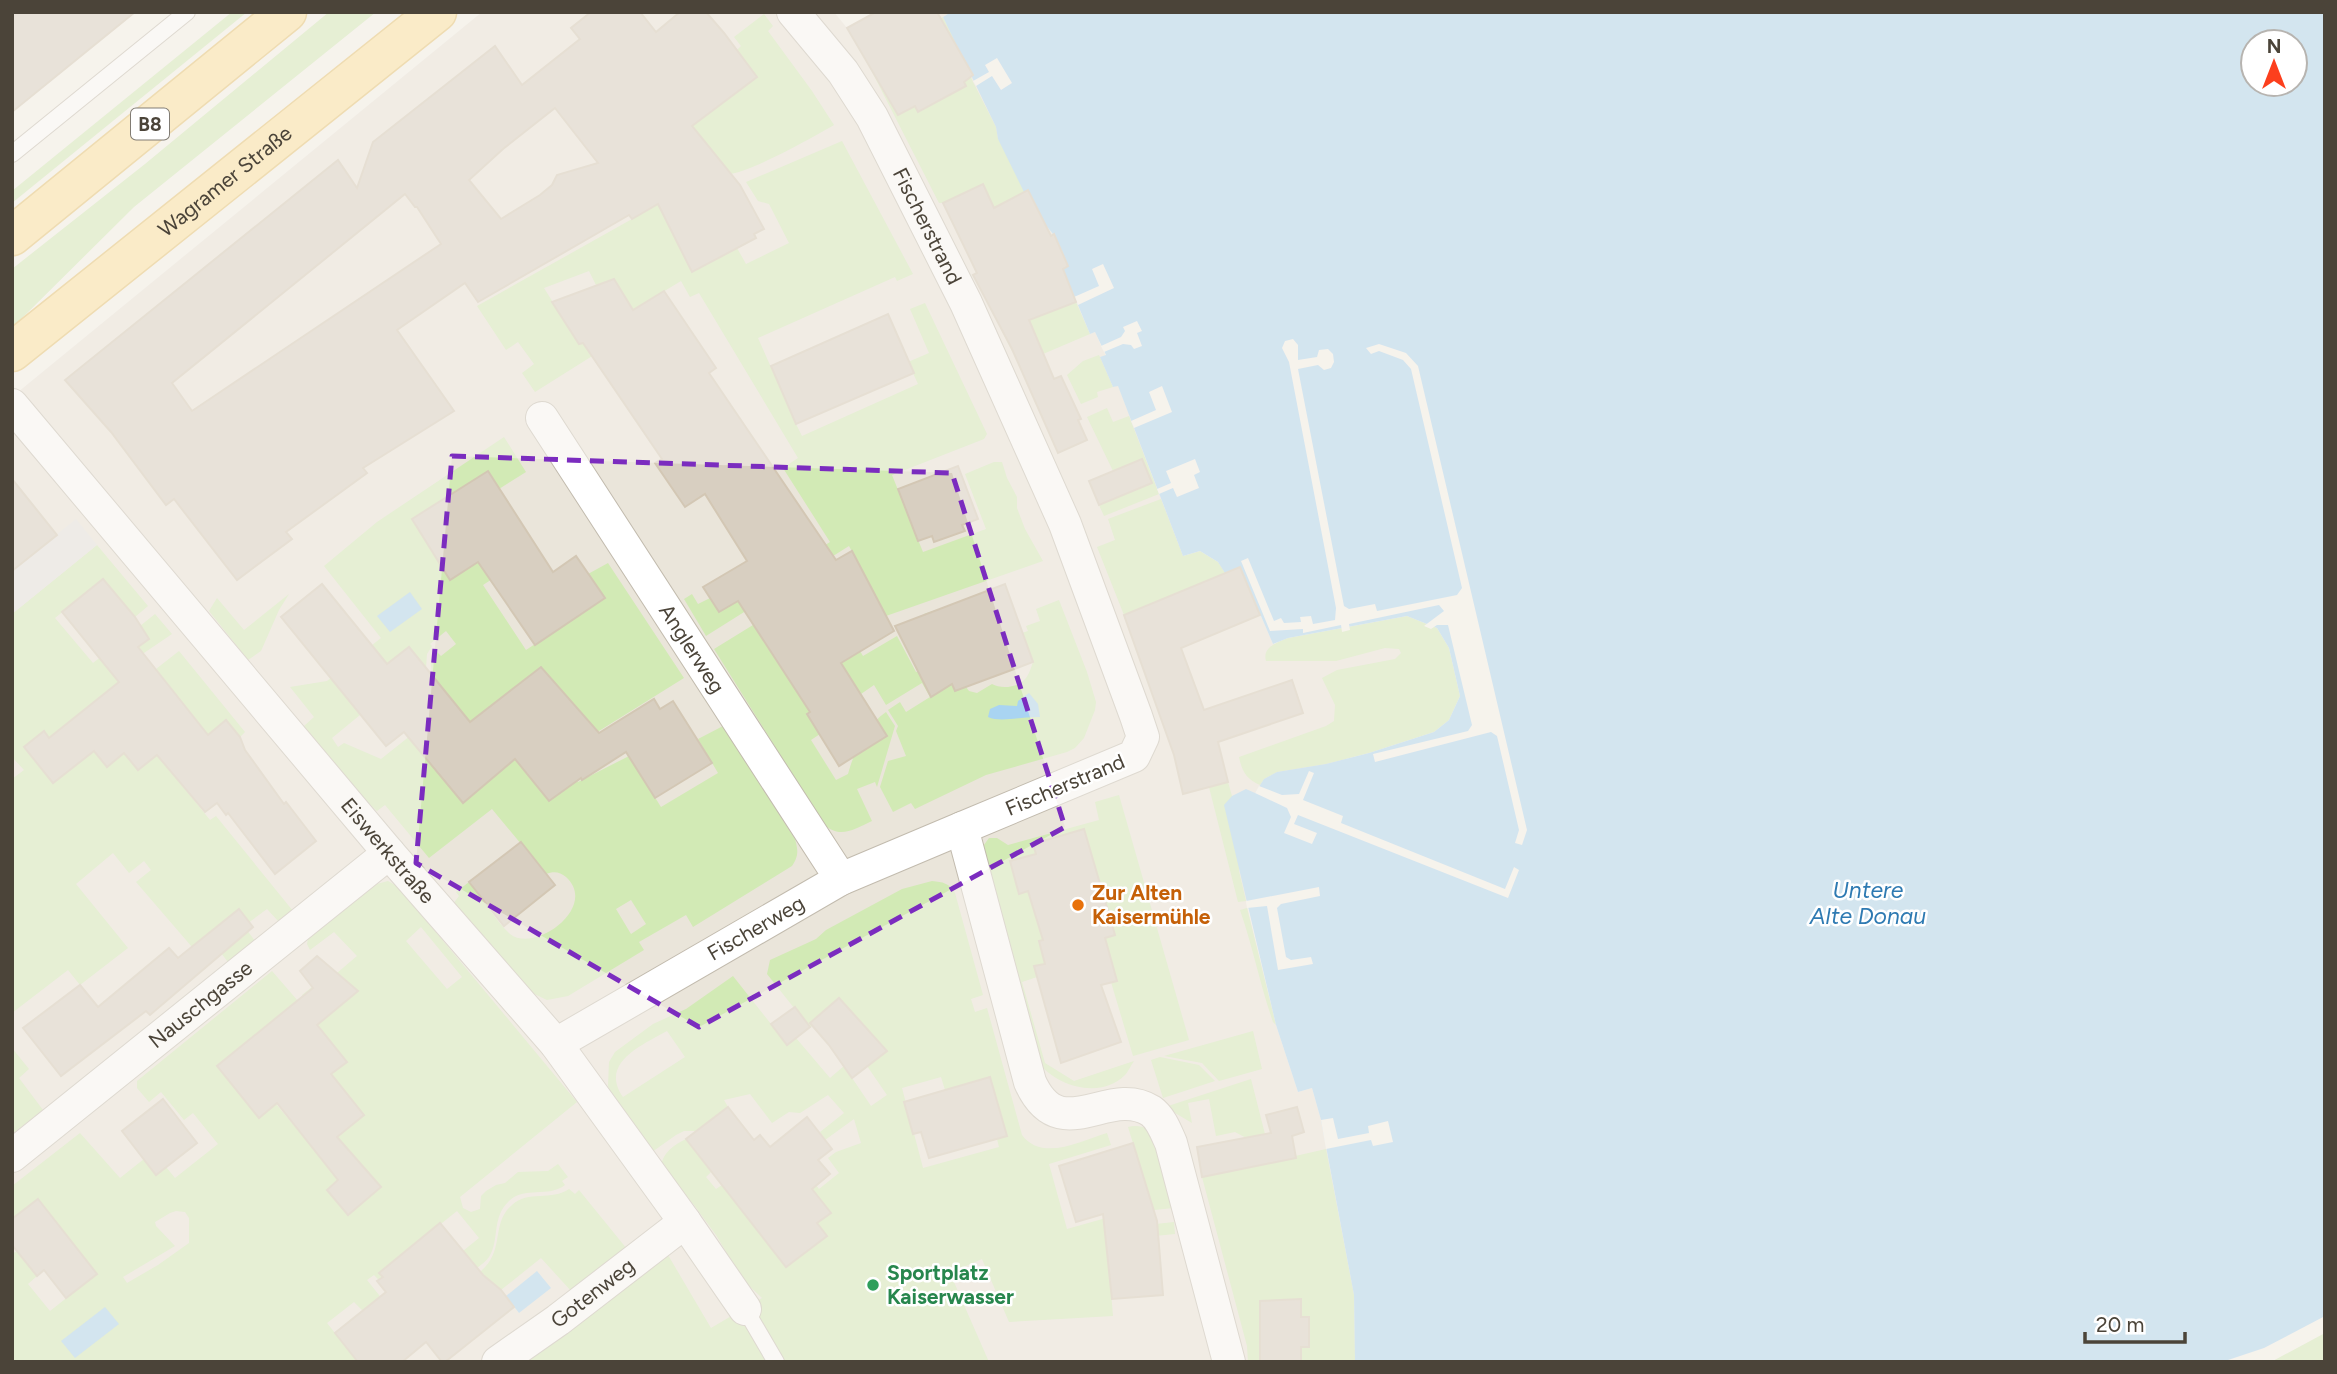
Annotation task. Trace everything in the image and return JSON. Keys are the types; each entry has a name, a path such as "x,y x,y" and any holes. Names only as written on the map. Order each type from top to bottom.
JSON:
{"main road":[{"name":"B8","path":"12,236 288,12"},
{"name":"Wagramer Straße","path":"12,352 437,12"}],"street":[{"name":"Fischerstrand","path":"793,12 843,72 872,117 966,303 1065,524 1143,737 1134,756 962,828"},
{"name":"Eiswerkstraße","path":"12,405 389,853 556,1044 745,1309"},
{"name":"Anglerweg","path":"542,418 841,878"},
{"name":"Fischerweg","path":"556,1044 841,878 962,828"},
{"path":"962,828 1036,1096 1049,1109 1068,1114 1117,1104 1135,1105 1152,1111 1164,1126 1171,1143 1229,1362"},
{"name":"Nauschgasse","path":"12,1156 389,853"},
{"name":"Gotenweg","path":"498,1362 558,1320 685,1222"}],"lane":[{"path":"12,154 187,12"},
{"path":"745,1309 776,1362"}],"highlighted area":[{"path":"452,456 952,473 1065,827 699,1027 416,863"}],"shaded area":[{"path":"482,12 834,12 847,28 876,12 951,12 943,17 1046,226 1054,234 1068,266 1063,268 1090,334 1095,332 1106,356 1101,357 1113,387 1118,385 1183,556 1240,567 1273,644 1437,628 1246,901 1276,1025 1298,1092 1312,1088 1321,1120 1354,1295 1355,1362 12,1362 12,397"},
{"path":"76,519 97,545 12,614 12,571"}],"green space":[{"path":"232,12 247,12 12,203 12,191"},
{"path":"329,12 376,12 134,207 12,328 12,269 145,164"},
{"path":"764,14 773,26 768,31 834,125 764,162 728,174 660,86 713,110 757,77 737,50 741,46 734,37"},
{"path":"943,17 950,26 973,82 996,127 998,139 1011,150 1046,226 1011,245 944,203 939,203 868,64 903,39","holes":["963,80 966,86 919,112 905,89"]},
{"path":"842,141 913,274 897,281 895,277 758,338 796,424 802,436 918,384 908,362 929,353 910,309 925,303 987,434 984,439 892,475 923,552 986,529 965,474 994,462 1002,462 1017,497 1017,508 1025,529 1043,561 886,616 849,546 706,636 684,599 692,594 698,604 710,598 719,612 830,542 783,468 798,458 699,293 690,297 681,281 633,310 614,279 596,285 589,271 544,288 579,344 592,339 597,353 535,392 522,373 534,364 518,342 506,350 477,306 682,191 737,248 746,264 789,243 769,204 758,201 746,182"},
{"path":"1076,302 1090,334 1043,354 1037,341 1012,351 1002,331"},
{"path":"1099,355 1113,387 1097,392 1098,397 1081,404 1067,375 1083,361"},
{"path":"1107,408 1113,422 1129,416 1159,494 1104,516 1099,505 1152,483 1113,471 1087,417"},
{"path":"504,437 526,472 499,489 488,471 412,519 450,580 527,531 520,561 483,585 526,650 604,598 588,574 608,563 684,678 562,754 578,782 629,756 661,807 718,773 698,739 723,726 795,839 797,853 792,866 693,927 686,915 639,942 644,950 568,996 547,1000 528,991 453,904 459,896 456,892 469,882 510,934 521,939 534,938 560,924 569,913 575,901 574,889 566,877 557,872 546,874 492,809 429,858 385,805 377,811 358,794 304,726 314,717 290,687 327,681 381,638 324,566 377,522","holes":["446,631 456,644 441,656 435,650 431,664 433,675 448,696 415,732 381,759 344,743 338,747 332,738 360,715 347,697 409,647 426,668 427,654 432,646 430,644","631,900 646,924 631,934 616,909"]},
{"path":"1161,499 1183,556 1200,551 1218,562 1225,573 1124,615 1097,547 1115,540 1108,519"},
{"path":"97,545 148,606 135,617 103,579 55,618 93,663 120,642 130,654 149,639 140,626 155,614 172,634 141,655 145,662 75,717 34,760 53,783 94,751 107,767 124,753 138,770 198,722 156,669 179,651 245,732 240,737 226,720 168,768 210,820 216,816 293,911 279,922 267,909 244,926 255,941 228,962 207,935 192,947 136,882 151,870 144,861 129,873 113,853 76,884 128,948 80,985 68,970 12,1013 12,779 24,770 12,757 12,614"},
{"path":"823,589 863,656 897,636 916,672 940,661 924,614 936,610 966,687 977,693 992,684 1009,687 1026,678 1033,662 1022,633 1028,631 1026,626 1040,621 1036,609 1059,600 1096,702 1084,738 1067,752 986,775 915,809 911,803 893,812 880,787 888,761 906,756 896,731 898,726 888,710 900,702 906,712 930,697 922,683 886,705 874,685 861,694 854,684 820,734 811,740 836,780 848,774 862,739 879,717 886,712 895,726 877,787 875,782 857,789 872,821 846,832 834,831 822,822 714,649 753,625 786,675"},
{"path":"289,594 261,651 248,660 209,611 217,598 244,630"},
{"path":"1407,616 1437,628 1449,648 1460,696 1449,720 1434,732 1369,753 1277,772 1264,779 1260,785 1248,777 1239,757 1334,721 1335,705 1322,678 1337,670 1395,659 1401,653 1399,649 1385,648 1336,661 1266,661 1266,652 1276,643 1288,638"},
{"path":"1228,782 1232,796 1238,802 1239,871 1246,901 1238,902 1209,787"},
{"path":"1119,795 1189,1040 1133,1056 1111,982 1117,980 1105,938 1115,935 1084,829 1033,844 1036,854 1010,862 1019,894 1044,887 1052,916 1037,921 1043,940 1039,942 1045,964 1034,966 1037,977 1022,982 1045,1063 1074,1081 1134,1061 1125,1075 1115,1083 1103,1087 1079,1087 1056,1078 1038,1062 981,849 989,838 997,838 1008,845 1099,820 1095,802"},
{"path":"388,881 405,895 577,1102 460,1197 463,1208 471,1212 480,1209 481,1196 486,1191 505,1183 518,1172 548,1171 558,1164 568,1177 562,1181 565,1185 551,1191 522,1194 509,1201 500,1215 492,1250 477,1268 463,1251 479,1238 457,1211 382,1271 385,1275 379,1280 374,1275 367,1280 383,1300 380,1302 377,1299 363,1311 354,1302 327,1323 358,1362 12,1362 12,1254 17,1251 37,1276 28,1284 50,1311 97,1274 38,1199 12,1219 12,1186 80,1133 120,1178 144,1159 156,1175 166,1167 175,1178 218,1144 193,1113 184,1120 161,1092 149,1102 137,1088 137,1081 272,971 298,1001 260,1117 276,1104 317,1153 364,1115 331,1074 347,1062 306,1010 311,1006 302,995 312,987 332,1012 357,991 337,973 357,956 334,932 310,950 308,938 377,884","holes":["421,927 462,977 447,989 406,941","176,1211 185,1212 189,1218 189,1243 127,1283 123,1277 175,1246 155,1222"]},
{"path":"932,881 945,884 955,893 983,995 971,999 975,1012 987,1008 1022,1135 1030,1143 1051,1148 1107,1133 1111,1145 1049,1164 1067,1229 1152,1205 1128,1127 1144,1128 1157,1137 1173,1208 1145,1211 1147,1225 1174,1222 1175,1234 1114,1240 1107,1246 1113,1316 1009,1322 982,1259 950,1273 989,1362 527,1362 668,1255 711,1328 762,1298 743,1280 716,1235 664,1171 661,1166 664,1157 673,1146 686,1139 711,1172 706,1177 716,1189 722,1185 816,1185 819,1189 839,1173 828,1158 836,1152 861,1143 854,1119 825,1140 820,1132 844,1113 828,1095 800,1113 789,1112 772,1123 750,1094 724,1100 728,1107 696,1131 684,1131 652,1152 612,1097 608,1086 609,1062 615,1052 653,1024 686,1009 733,976 771,1024 796,1038 830,1078 844,1066 871,1106 887,1095 867,1066 887,1050 839,999 810,1028 767,974 770,960 816,939 826,930 902,889","holes":["667,1031 685,1057 623,1097 617,1085 616,1074 620,1065 636,1049","941,1077 945,1090 990,1077 1006,1136 997,1139 999,1147 923,1168 902,1088"]},
{"path":"1247,908 1276,1025 1268,1008 1240,910"},
{"path":"1253,1031 1262,1069 1219,1081 1202,1063 1164,1056"},
{"path":"12,1048 29,1069 19,1078 43,1110 12,1134"},
{"path":"1160,1057 1199,1065 1215,1081 1163,1098 1151,1060"},
{"path":"1251,1079 1268,1146 1263,1147 1235,1132 1216,1136 1209,1099 1188,1103 1192,1123 1165,1107"},
{"path":"1326,1149 1354,1295 1355,1362 1248,1362 1247,1346 1202,1177"},
{"path":"569,1189 575,1194 579,1190 627,1249 572,1292 541,1258 501,1290 480,1272 493,1255 505,1212 518,1200 562,1193"},
{"path":"2325,1333 2325,1362 2271,1362"}],"water":[{"name":"Untere Alte Donau","path":"951,12 2325,12 2325,1316 2264,1348 2222,1362 1355,1362 1354,1295 1321,1120 1312,1088 1298,1092 1276,1025 1224,805 1232,796 1246,789 1255,793 1264,779 1277,772 1326,764 1434,732 1449,720 1460,696 1449,648 1437,628 1407,616 1288,638 1273,644 1240,567 1225,573 1218,562 1200,551 1183,556 1118,386 1113,387 1100,357 1106,355 1095,332 1090,334 1063,269 1068,266 1060,247 1050,230 1039,222 1035,205 1028,191 1024,192 998,139 996,127 943,17"},
{"path":"410,592 422,609 390,632 377,616"},
{"path":"1029,693 1038,704 1040,717 988,717 990,709 999,705 1017,706 1018,701"},
{"path":"537,1271 551,1288 519,1313 506,1296"},
{"path":"105,1307 119,1324 75,1358 61,1341"}],"pier":[{"path":"997,58 1012,83 1001,90 992,76 976,86 973,81 989,72 985,65"},
{"path":"1103,264 1114,288 1078,305 1074,297 1099,286 1092,269"},
{"path":"1137,321 1142,331 1137,333 1142,346 1134,349 1131,345 1123,344 1104,352 1101,346 1121,337 1125,331 1123,327"},
{"path":"1293,339 1298,345 1298,360 1317,357 1319,350 1328,349 1333,354 1334,362 1331,368 1324,370 1318,365 1298,369 1344,606 1349,609 1375,604 1377,611 1457,595 1462,588 1411,369 1403,360 1379,351 1371,354 1366,348 1379,344 1406,353 1418,366 1527,830 1522,845 1515,843 1519,830 1497,736 1491,732 1375,762 1373,754 1468,731 1472,725 1448,625 1437,625 1431,629 1424,626 1444,611 1439,605 1349,624 1350,630 1342,632 1341,625 1303,633 1303,629 1270,631 1241,561 1248,558 1274,621 1281,618 1284,623 1301,622 1300,617 1311,616 1313,624 1335,620 1336,608 1289,362 1282,348 1285,341"},
{"path":"1162,386 1172,412 1134,428 1131,421 1156,410 1149,392"},
{"path":"1195,459 1200,472 1194,475 1199,488 1177,497 1173,488 1159,494 1157,489 1171,483 1166,471"},
{"path":"1309,771 1314,773 1303,800 1343,816 1341,823 1505,889 1514,867 1519,870 1508,898 1298,815 1294,824 1317,833 1312,844 1284,833 1291,817 1287,808 1255,793 1259,786 1282,795 1299,794"},
{"path":"1319,887 1320,896 1281,904 1277,908 1286,957 1291,960 1311,957 1313,964 1278,970 1267,906 1247,908 1246,901"},
{"path":"1333,1118 1338,1139 1369,1133 1368,1126 1388,1121 1393,1142 1373,1146 1371,1140 1326,1149 1321,1120"}],"building":[{"path":"12,12 135,12 12,112"},
{"path":"591,12 640,12 656,32 680,12 706,12 757,77 692,126 740,185 764,229 754,234 756,238 692,272 658,204 632,219 629,215 478,302 465,283 397,330 454,411 363,468 367,473 286,532 292,539 237,580 174,499 166,505 111,432 65,380 338,160 357,188 373,142 495,46 522,85 580,39 571,28","holes":["555,108 598,163 557,175 552,185 540,195 501,219 469,180","405,194 417,207 441,244 192,411 172,383"]},
{"path":"876,12 937,12 973,75 964,82 966,86 918,112 915,106 898,115 847,28"},
{"path":"983,184 994,208 1028,190 1051,236 1054,234 1068,266 1063,269 1076,302 1029,320 1054,379 1061,376 1081,419 1078,420 1087,440 1058,453 1012,349 973,275 977,273 943,203"},
{"path":"614,279 633,310 664,291 716,368 709,373 836,560 852,551 894,631 841,663 887,736 839,766 807,714 810,712 738,601 719,612 703,587 747,561 705,494 685,507 655,463 662,459 552,302"},
{"path":"888,314 914,373 796,424 771,366"},
{"path":"1142,459 1152,483 1099,505 1089,481"},
{"path":"958,466 978,519 962,525 965,531 934,542 932,536 918,541 898,489"},
{"path":"488,471 553,572 576,556 605,598 535,645 478,562 450,580 412,519"},
{"path":"12,479 57,535 12,571"},
{"path":"1240,567 1260,615 1181,648 1204,710 1292,680 1303,713 1218,742 1228,782 1183,794 1174,755 1124,615"},
{"path":"103,579 135,617 149,639 138,647 208,735 226,720 284,804 286,802 316,841 275,874 228,813 226,815 217,803 205,812 157,755 138,770 124,753 107,767 94,751 53,783 24,747 44,731 49,738 119,682 62,612"},
{"path":"322,584 387,664 409,647 470,722 541,667 599,733 654,699 660,709 673,701 712,763 655,798 626,752 582,780 581,778 549,801 515,759 463,803 404,732 386,746 281,617"},
{"path":"1005,584 1033,662 955,691 952,684 931,697 895,626"},
{"name":"Zur Alten Kaisermühle","path":"1084,829 1115,935 1105,938 1117,981 1101,985 1121,1042 1061,1063 1034,966 1045,964 1039,941 1043,940 1028,891 1019,894 1010,861 1036,854 1033,844"},
{"path":"521,842 555,885 504,926 469,882"},
{"path":"239,909 253,927 150,1015 146,1011 61,1076 23,1028 80,985 98,1007 169,948 178,958"},
{"path":"317,956 358,991 317,1025 347,1062 331,1074 364,1115 337,1137 381,1187 348,1215 327,1190 338,1180 277,1103 259,1118 217,1066 313,988 300,971"},
{"path":"839,998 887,1051 852,1078 810,1023"},
{"path":"795,1007 810,1027 787,1045 771,1024"},
{"path":"990,1077 1007,1136 929,1158 921,1132 913,1134 904,1102"},
{"path":"163,1099 197,1143 156,1175 122,1131"},
{"path":"728,1107 754,1140 760,1135 770,1147 807,1117 832,1149 818,1160 830,1174 812,1189 831,1213 817,1223 827,1236 786,1267 686,1139"},
{"path":"1297,1107 1304,1132 1292,1136 1296,1158 1202,1177 1197,1147 1271,1133 1266,1115"},
{"path":"1133,1143 1157,1221 1163,1295 1112,1299 1103,1214 1076,1222 1059,1166"},
{"path":"38,1199 97,1274 66,1298 44,1270 37,1276 12,1245 12,1219"},
{"path":"440,1223 483,1275 501,1290 514,1307 445,1362 442,1362 426,1342 402,1362 358,1362 335,1333 386,1292 377,1281 383,1277 379,1273"},
{"path":"1301,1299 1301,1317 1309,1317 1309,1347 1301,1347 1301,1362 1260,1362 1260,1301"}],"place":[{"name":"Zur Alten Kaisermühle","path":"1078,905"},
{"name":"Sportplatz Kaiserwasser","path":"873,1285"}]}
